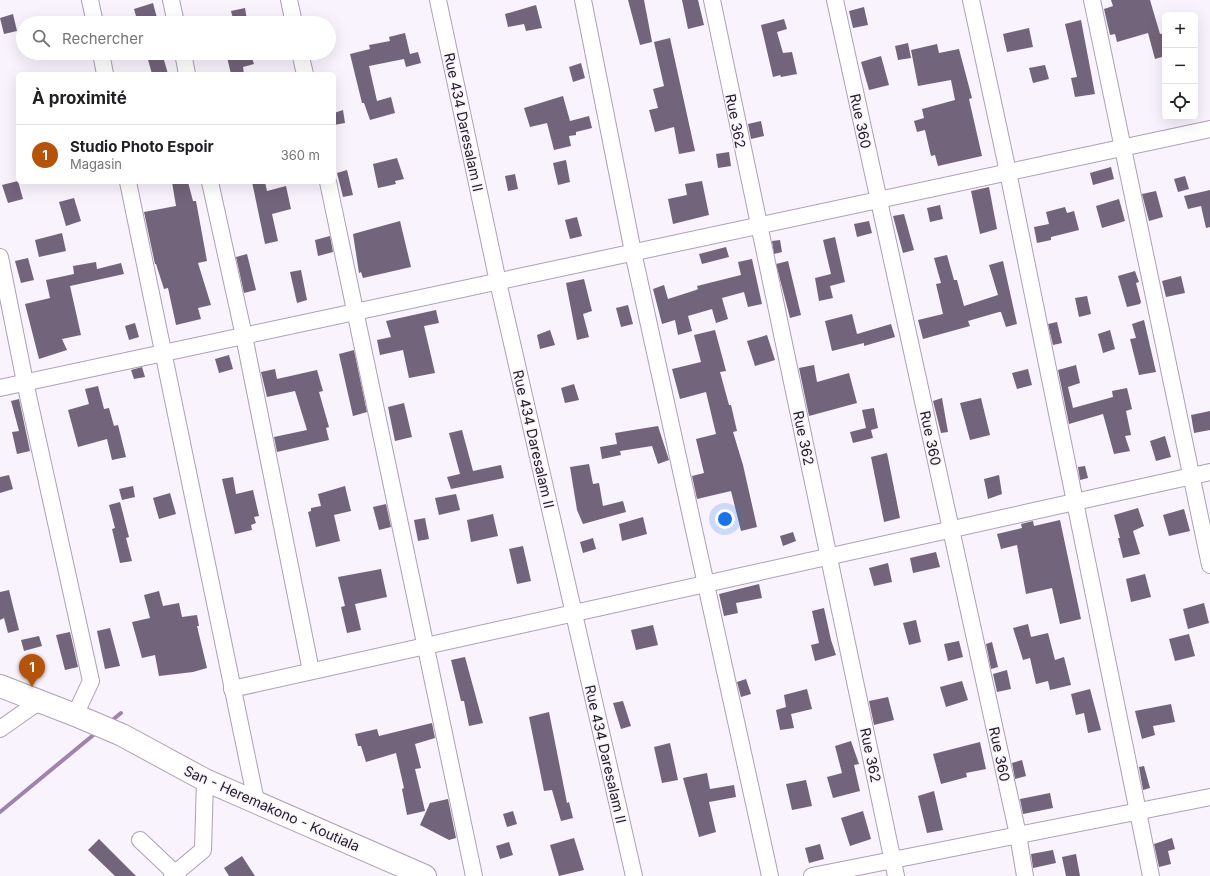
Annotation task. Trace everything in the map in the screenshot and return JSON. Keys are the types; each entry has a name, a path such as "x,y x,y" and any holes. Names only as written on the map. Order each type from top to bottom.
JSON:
{"main road":[{"path":"0,686 76,715"},
{"name":"San - Heremakono - Koutiala","path":"76,715 122,735 205,780 425,876"}],"street":[{"path":"90,0 93,16"},
{"path":"171,0 174,16"},
{"path":"289,0 292,16"},
{"name":"Rue 434 Daresalam II","path":"438,0 498,282 634,876"},
{"path":"583,0 633,252 770,876"},
{"name":"Rue 362","path":"712,0 758,226 830,556 896,876"},
{"name":"Rue 360","path":"835,0 1018,835 1025,876"},
{"path":"971,0 1008,172 1152,876"},
{"path":"1092,0 1210,565"},
{"path":"102,60 105,72"},
{"path":"184,60 187,72"},
{"path":"302,60 305,72"},
{"path":"0,388 1210,128"},
{"path":"128,184 256,801"},
{"path":"210,184 244,336 311,672"},
{"path":"328,184 427,646 474,876"},
{"path":"0,257 25,382 91,681 76,715"},
{"path":"232,689 1210,472"},
{"path":"0,729 40,701"},
{"path":"140,840 175,875 203,850 205,780"},
{"path":"812,876 1210,797"}],"building":[{"path":"628,0 644,0 652,42 640,45"},
{"path":"682,0 698,0 704,25 688,29"},
{"path":"1111,0 1150,0 1160,34 1162,34 1162,57 1155,59 1148,33 1117,42 1115,34 1110,35 1104,9 1113,6"},
{"path":"153,3 156,16 136,16 134,9"},
{"path":"536,5 542,28 526,31 524,24 508,27 505,14"},
{"path":"864,7 868,25 853,28 849,11"},
{"path":"245,8 246,16 232,16 231,11"},
{"path":"13,14 16,31 4,34 0,18"},
{"path":"784,19 787,29 777,32 783,53 792,52 797,74 773,77 761,25"},
{"path":"1081,20 1095,94 1075,97 1071,78 1077,77 1065,24"},
{"path":"1029,28 1033,47 1007,52 1003,34"},
{"path":"405,33 410,54 418,52 421,63 406,67 404,59 369,66 377,101 391,97 395,113 370,120 364,103 362,103 350,54 370,49 369,45 390,41 389,37"},
{"path":"670,38 695,151 679,154 674,127 655,132 649,110 658,108 653,89 664,86 654,42"},
{"path":"908,43 911,58 898,60 895,46"},
{"path":"937,44 939,53 959,49 972,98 969,99 982,156 938,166 935,155 931,156 925,130 917,132 914,121 924,118 922,109 955,100 951,80 918,86 911,50"},
{"path":"881,56 889,85 869,90 861,62"},
{"path":"148,60 164,60 167,72 151,72"},
{"path":"228,60 253,60 254,64 243,67 244,72 231,72"},
{"path":"581,63 585,78 573,82 569,67"},
{"path":"1045,65 1049,79 1033,83 1029,68"},
{"path":"563,96 570,121 589,116 592,128 576,132 576,135 569,136 571,146 554,150 547,123 530,127 524,108"},
{"path":"343,110 345,123 336,125 336,112"},
{"path":"761,121 764,136 751,139 748,124"},
{"path":"729,152 731,166 718,168 716,154"},
{"path":"397,158 404,179 395,181 396,184 378,188 373,164"},
{"path":"566,160 570,182 558,185 553,163"},
{"path":"1111,167 1114,179 1093,185 1090,173"},
{"path":"347,170 353,195 343,197 337,173"},
{"path":"515,174 518,189 508,191 505,176"},
{"path":"1185,176 1189,189 1178,192 1174,179"},
{"path":"702,181 709,215 673,224 668,199 687,195 685,184"},
{"path":"16,182 16,184 19,184 23,199 8,203 2,185"},
{"path":"172,184 189,184 193,201 196,201 207,261 198,263 211,305 198,308 201,319 176,325 168,288 164,289 155,264 144,212 176,206"},
{"path":"252,184 265,184 267,191 286,186 291,209 272,214 278,241 265,244"},
{"path":"989,187 997,229 980,234 971,191"},
{"path":"1210,190 1210,227 1206,228 1201,206 1188,209 1184,196"},
{"path":"1156,191 1163,217 1149,221 1142,194"},
{"path":"74,198 81,221 66,226 59,202"},
{"path":"1119,199 1125,221 1102,228 1096,206"},
{"path":"940,205 943,219 930,222 927,208"},
{"path":"1065,207 1067,213 1074,211 1079,230 1051,237 1051,240 1037,243 1034,227 1049,224 1046,212"},
{"path":"904,214 914,250 903,253 893,216"},
{"path":"577,217 582,236 570,239 565,220"},
{"path":"400,221 411,267 363,278 361,272 359,273 353,234"},
{"path":"869,221 872,233 857,237 854,224"},
{"path":"62,233 66,251 39,257 35,240"},
{"path":"330,236 333,252 318,256 315,240"},
{"path":"835,237 845,282 830,286 833,298 819,301 815,278 831,274 823,240"},
{"path":"780,240 782,252 774,254 772,241"},
{"path":"726,247 729,257 702,264 699,254"},
{"path":"247,254 256,290 244,293 236,257"},
{"path":"947,255 954,280 957,280 964,306 998,295 989,265 1003,261 1017,324 1006,327 1001,312 999,312 968,321 970,326 923,339 918,320 943,314 936,284 941,283 934,258"},
{"path":"28,258 34,280 21,283 15,261"},
{"path":"752,259 762,304 748,307 744,292 722,298 728,319 716,323 712,309 688,316 692,331 678,335 675,320 662,324 653,289 664,285 668,299 696,290 698,289 697,286 741,275 738,262"},
{"path":"788,261 801,315 790,318 776,264"},
{"path":"96,262 97,269 121,263 124,274 70,286 81,335 62,339 67,350 39,359 25,304 50,298 46,280 74,274 73,266"},
{"path":"301,270 307,300 297,303 290,272"},
{"path":"1135,271 1139,282 1136,283 1141,302 1140,304 1127,307 1118,276"},
{"path":"1181,276 1185,293 1166,297 1162,281"},
{"path":"584,279 592,311 583,314 589,337 577,340 566,283"},
{"path":"1087,296 1091,314 1079,317 1075,298"},
{"path":"628,305 633,324 621,327 616,308"},
{"path":"436,310 439,323 424,326 435,373 409,378 403,350 380,355 377,340 391,337 386,321"},
{"path":"852,314 857,334 891,324 895,337 864,346 864,343 832,351 825,321"},
{"path":"1144,320 1156,372 1139,375 1130,339 1136,338 1132,324"},
{"path":"1057,322 1062,343 1053,345 1048,324"},
{"path":"135,323 139,337 129,340 125,326"},
{"path":"550,330 555,345 540,349 537,335"},
{"path":"715,330 726,371 720,372 729,405 731,405 737,431 733,432 743,465 757,527 741,531 731,491 697,499 692,476 704,473 696,439 716,434 706,392 680,399 672,369 701,362 694,335"},
{"path":"1110,330 1115,349 1103,353 1098,334"},
{"path":"767,335 775,360 755,366 747,341"},
{"path":"354,350 367,412 353,416 339,354"},
{"path":"229,355 233,369 219,373 215,359"},
{"path":"814,365 817,382 849,373 857,403 809,416 799,368"},
{"path":"1076,365 1080,383 1068,387 1073,408 1113,397 1112,391 1127,388 1132,409 1126,411 1131,435 1125,436 1130,451 1114,454 1103,414 1069,424 1058,370"},
{"path":"142,367 145,377 134,379 131,370"},
{"path":"275,369 277,379 317,370 323,391 319,392 329,427 326,428 329,440 277,452 274,437 307,430 295,391 267,397 261,372"},
{"path":"1028,369 1032,385 1017,389 1012,373"},
{"path":"574,384 579,400 565,403 561,388"},
{"path":"98,386 104,409 109,408 114,426 118,425 126,457 112,460 107,439 78,447 68,410 89,404 85,389"},
{"path":"942,398 948,432 941,433 933,401"},
{"path":"981,398 990,435 970,440 960,403"},
{"path":"19,399 30,451 17,454 12,432 19,431 11,401"},
{"path":"404,403 412,437 395,441 388,407"},
{"path":"874,408 878,428 871,430 873,438 853,443 850,432 866,428 862,410"},
{"path":"1210,411 1210,430 1194,433 1191,415"},
{"path":"658,426 669,460 658,464 652,446 620,451 621,455 602,459 600,447 617,444 615,433"},
{"path":"462,430 473,471 501,465 504,478 451,489 447,477 460,474 449,433"},
{"path":"1165,436 1171,457 1156,461 1150,441"},
{"path":"887,453 900,518 884,522 871,457"},
{"path":"589,464 593,484 599,483 603,506 623,501 626,512 583,524 577,510 570,467"},
{"path":"1085,466 1088,478 1080,480 1078,467"},
{"path":"9,475 13,489 0,493 0,477"},
{"path":"999,475 1002,494 988,499 984,479"},
{"path":"233,477 236,494 253,490 259,516 254,517 256,523 251,525 252,530 235,534 222,479"},
{"path":"133,486 135,497 122,500 119,489"},
{"path":"345,486 351,511 334,515 340,541 316,547 308,512 311,511 311,508 321,506 318,494"},
{"path":"170,493 176,514 159,519 153,498"},
{"path":"456,494 460,510 439,515 435,498"},
{"path":"120,502 129,537 126,538 132,561 120,563 112,529 115,528 109,505"},
{"path":"386,504 391,527 379,530 373,507"},
{"path":"1138,508 1144,526 1133,531 1140,554 1123,558 1114,515"},
{"path":"1184,509 1190,531 1169,536 1163,515"},
{"path":"493,514 498,536 471,542 467,520"},
{"path":"643,517 647,534 622,541 619,524"},
{"path":"425,518 429,539 418,541 414,520"},
{"path":"1060,520 1081,619 1060,624 1052,588 1026,594 1017,545 1001,549 997,534 1022,528 1021,524 1033,521 1034,526"},
{"path":"793,532 796,541 783,546 780,536"},
{"path":"593,538 596,549 583,553 580,542"},
{"path":"523,546 531,581 517,584 509,549"},
{"path":"936,552 940,567 913,573 910,558"},
{"path":"888,563 892,582 874,586 869,568"},
{"path":"381,569 387,597 355,604 361,630 347,633 341,607 345,606 338,577"},
{"path":"1145,574 1151,597 1131,602 1126,579"},
{"path":"759,584 762,598 736,603 738,613 724,616 719,594"},
{"path":"9,590 19,630 8,633 4,618 0,620 0,592"},
{"path":"159,591 163,606 179,603 182,617 197,615 199,626 197,626 207,668 193,672 159,676 155,655 142,658 132,622 150,618 144,595"},
{"path":"1204,603 1209,623 1188,629 1183,609"},
{"path":"824,608 836,655 815,661 811,645 819,643 812,611"},
{"path":"916,620 921,642 909,645 903,623"},
{"path":"1028,624 1031,637 1048,633 1055,660 1064,657 1071,685 1050,690 1048,681 1036,684 1030,658 1023,660 1013,628"},
{"path":"653,625 658,645 636,650 631,630"},
{"path":"110,628 120,666 105,669 97,631"},
{"path":"70,632 78,667 65,670 56,635"},
{"path":"1189,634 1195,656 1175,661 1169,639"},
{"path":"39,636 42,646 24,651 21,640"},
{"path":"959,641 963,657 948,661 944,644"},
{"path":"992,642 998,667 991,669 986,644"},
{"path":"465,657 483,723 469,726 464,701 461,701 451,660"},
{"path":"1007,670 1011,689 997,692 993,674"},
{"path":"746,679 751,694 741,697 737,682"},
{"path":"962,681 968,700 946,707 940,687"},
{"path":"807,689 812,709 791,714 794,728 780,730 776,710 786,707 784,695"},
{"path":"1090,689 1101,730 1088,733 1084,713 1076,715 1071,694"},
{"path":"888,697 894,720 874,725 869,701"},
{"path":"623,701 631,726 621,729 613,703"},
{"path":"1171,704 1175,722 1153,726 1155,735 1142,739 1135,711"},
{"path":"549,712 567,803 569,802 573,818 561,821 552,790 544,791 529,717"},
{"path":"432,723 435,738 415,744 421,768 415,769 425,811 407,815 402,789 404,788 396,753 366,762 361,746 358,746 355,734 377,729 379,736"},
{"path":"851,741 859,764 854,765 860,791 833,798 827,777 842,773 835,746"},
{"path":"980,742 986,769 966,773 967,777 941,784 933,754"},
{"path":"670,743 678,780 662,783 654,747"},
{"path":"1022,760 1026,776 1015,779 1012,763"},
{"path":"1144,766 1150,788 1143,790 1139,767"},
{"path":"707,773 710,789 734,785 736,797 709,802 716,832 699,837 683,778"},
{"path":"806,780 812,806 792,810 786,784"},
{"path":"934,791 943,830 927,833 918,796"},
{"path":"1050,793 1053,808 1023,814 1020,799"},
{"path":"448,799 456,838 449,840 420,825 430,803"},
{"path":"513,811 517,824 507,827 503,814"},
{"path":"863,811 871,839 850,846 841,818"},
{"path":"574,838 584,870 559,876 550,845"},
{"path":"1172,838 1175,849 1168,851 1171,864 1159,867 1154,844"},
{"path":"99,839 136,876 115,876 88,850"},
{"path":"509,842 513,855 500,859 496,846"},
{"path":"820,844 824,859 809,863 805,848"},
{"path":"1053,850 1056,863 1033,868 1031,854"},
{"path":"1076,854 1080,876 1066,876 1062,857"},
{"path":"242,856 255,876 229,876 224,868"}],"waterway":[{"path":"110,722 121,713"},
{"path":"0,812 97,732"}],"place":[{"name":"Studio Photo Espoir","path":"32,687"}]}
